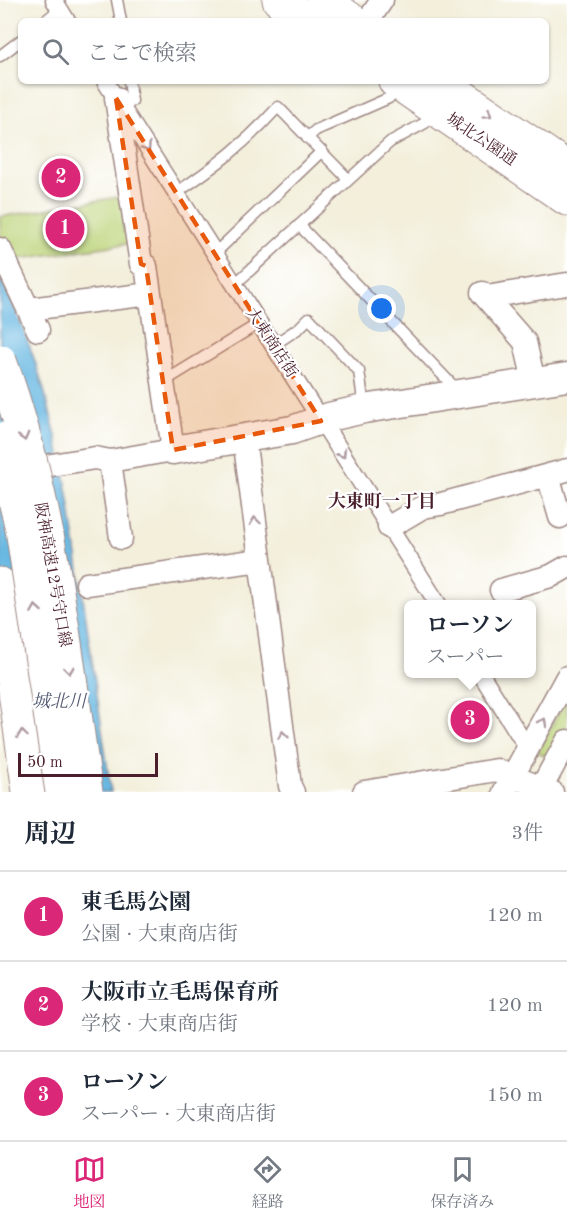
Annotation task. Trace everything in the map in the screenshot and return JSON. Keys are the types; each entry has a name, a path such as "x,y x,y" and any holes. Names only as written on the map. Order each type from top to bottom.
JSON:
{"main road":[{"path":"279,0 304,18"},
{"path":"323,0 349,18"},
{"name":"城北公園通","path":"444,84 567,168"},
{"name":"城北公園通","path":"392,89 567,199"},
{"name":"阪神高速12号守口線","path":"0,361 18,414 45,523 56,582 86,792"},
{"name":"阪神高速12号守口線","path":"0,439 24,540 63,792"},
{"path":"0,584 29,792"}],"street":[{"path":"370,18 382,0"},
{"path":"118,92 141,264 147,266 173,450"},
{"name":"大東商店街","path":"118,92 214,254 435,600"},
{"path":"0,249 38,330"},
{"path":"534,382 525,342 484,295 567,284"},
{"path":"29,309 150,294"},
{"path":"0,473 84,460 101,458 110,460 292,430 329,417 364,409 567,377"},
{"path":"244,438 290,786 293,792"},
{"path":"110,460 122,538"},
{"path":"389,527 423,507 557,472 560,517"},
{"path":"87,584 260,560"},
{"path":"501,590 551,576 567,567"},
{"path":"509,784 567,676"},
{"path":"484,678 528,749"},
{"path":"367,792 497,770 509,784 544,791 567,741"}],"lane":[{"path":"117,0 120,18"},
{"path":"0,56 18,42"},
{"path":"307,138 316,130 392,89"},
{"path":"176,193 218,165 258,129 278,107 348,179"},
{"path":"234,285 390,142 425,123"},
{"path":"214,254 322,151"},
{"path":"300,225 460,394"},
{"path":"272,346 299,328 309,318 359,371 364,409"},
{"path":"163,382 258,324"}],"highlighted area":[{"path":"116,98 321,421 173,450 146,266 141,264"}],"green space":[{"path":"124,196 132,243 12,260 0,240 0,217"},
{"path":"567,697 567,724 549,758 538,752"}],"water":[{"name":"城北川","path":"0,277 23,329 42,383 62,466 111,792 32,792 0,571"}],"place":[{"name":"大阪市立毛馬保育所","path":"61,178"},
{"name":"東毛馬公園","path":"65,229"},
{"name":"ローソン","path":"470,720"}],"district":[{"name":"大東町一丁目","path":"382,502"}]}
